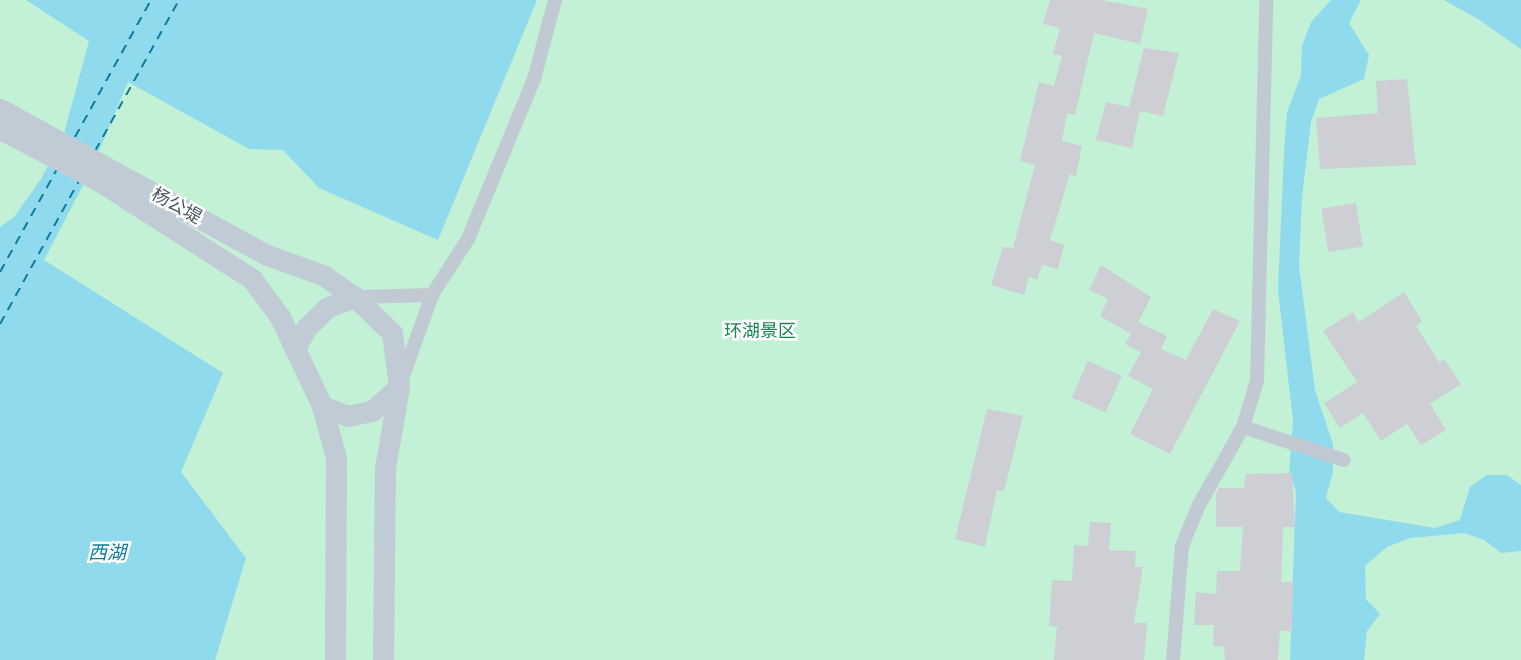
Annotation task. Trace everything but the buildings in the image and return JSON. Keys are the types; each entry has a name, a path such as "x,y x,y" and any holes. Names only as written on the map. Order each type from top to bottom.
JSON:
{"main road":[{"name":"杨公堤","path":"0,109 43,142 104,175 267,255 323,275 355,297 392,333 399,387 385,468 383,660"},
{"name":"杨公堤","path":"0,130 43,142"},
{"name":"杨公堤","path":"104,175 252,279 280,317 322,406 336,458 335,660"},
{"path":"295,349 306,328 328,307 355,297"},
{"path":"322,406 348,416 372,411 399,387"}],"street":[{"path":"399,387 432,295 468,239 534,79 555,0"},
{"path":"1173,660 1182,546 1199,505 1243,427 1257,381 1266,0"},
{"path":"355,297 432,295"},
{"path":"1243,427 1344,460"}],"green space":[{"name":"环湖景区","path":"0,0 1521,0 1521,660 0,660"}],"water":[{"name":"西湖","path":"26,0 537,0 438,240 319,188 283,150 249,149 128,82 91,170 44,260 223,373 181,472 246,558 215,660 0,660 0,227 14,217 41,179 63,137 89,41"},
{"path":"1331,0 1361,0 1349,23 1369,55 1364,79 1319,99 1311,122 1302,197 1299,266 1315,390 1333,444 1333,472 1326,498 1339,512 1435,528 1460,520 1470,487 1487,475 1507,475 1521,485 1521,551 1501,553 1484,540 1464,533 1410,538 1387,547 1365,566 1366,599 1380,614 1367,631 1364,660 1290,660 1296,491 1289,473 1293,421 1278,290 1284,152 1287,112 1301,75 1302,46 1311,22"},
{"path":"1444,0 1521,0 1521,49 1478,19"}],"ferry route":[{"path":"75,137 151,0"},
{"path":"95,151 179,0"},
{"path":"0,272 57,169"},
{"path":"0,324 79,181"}]}
